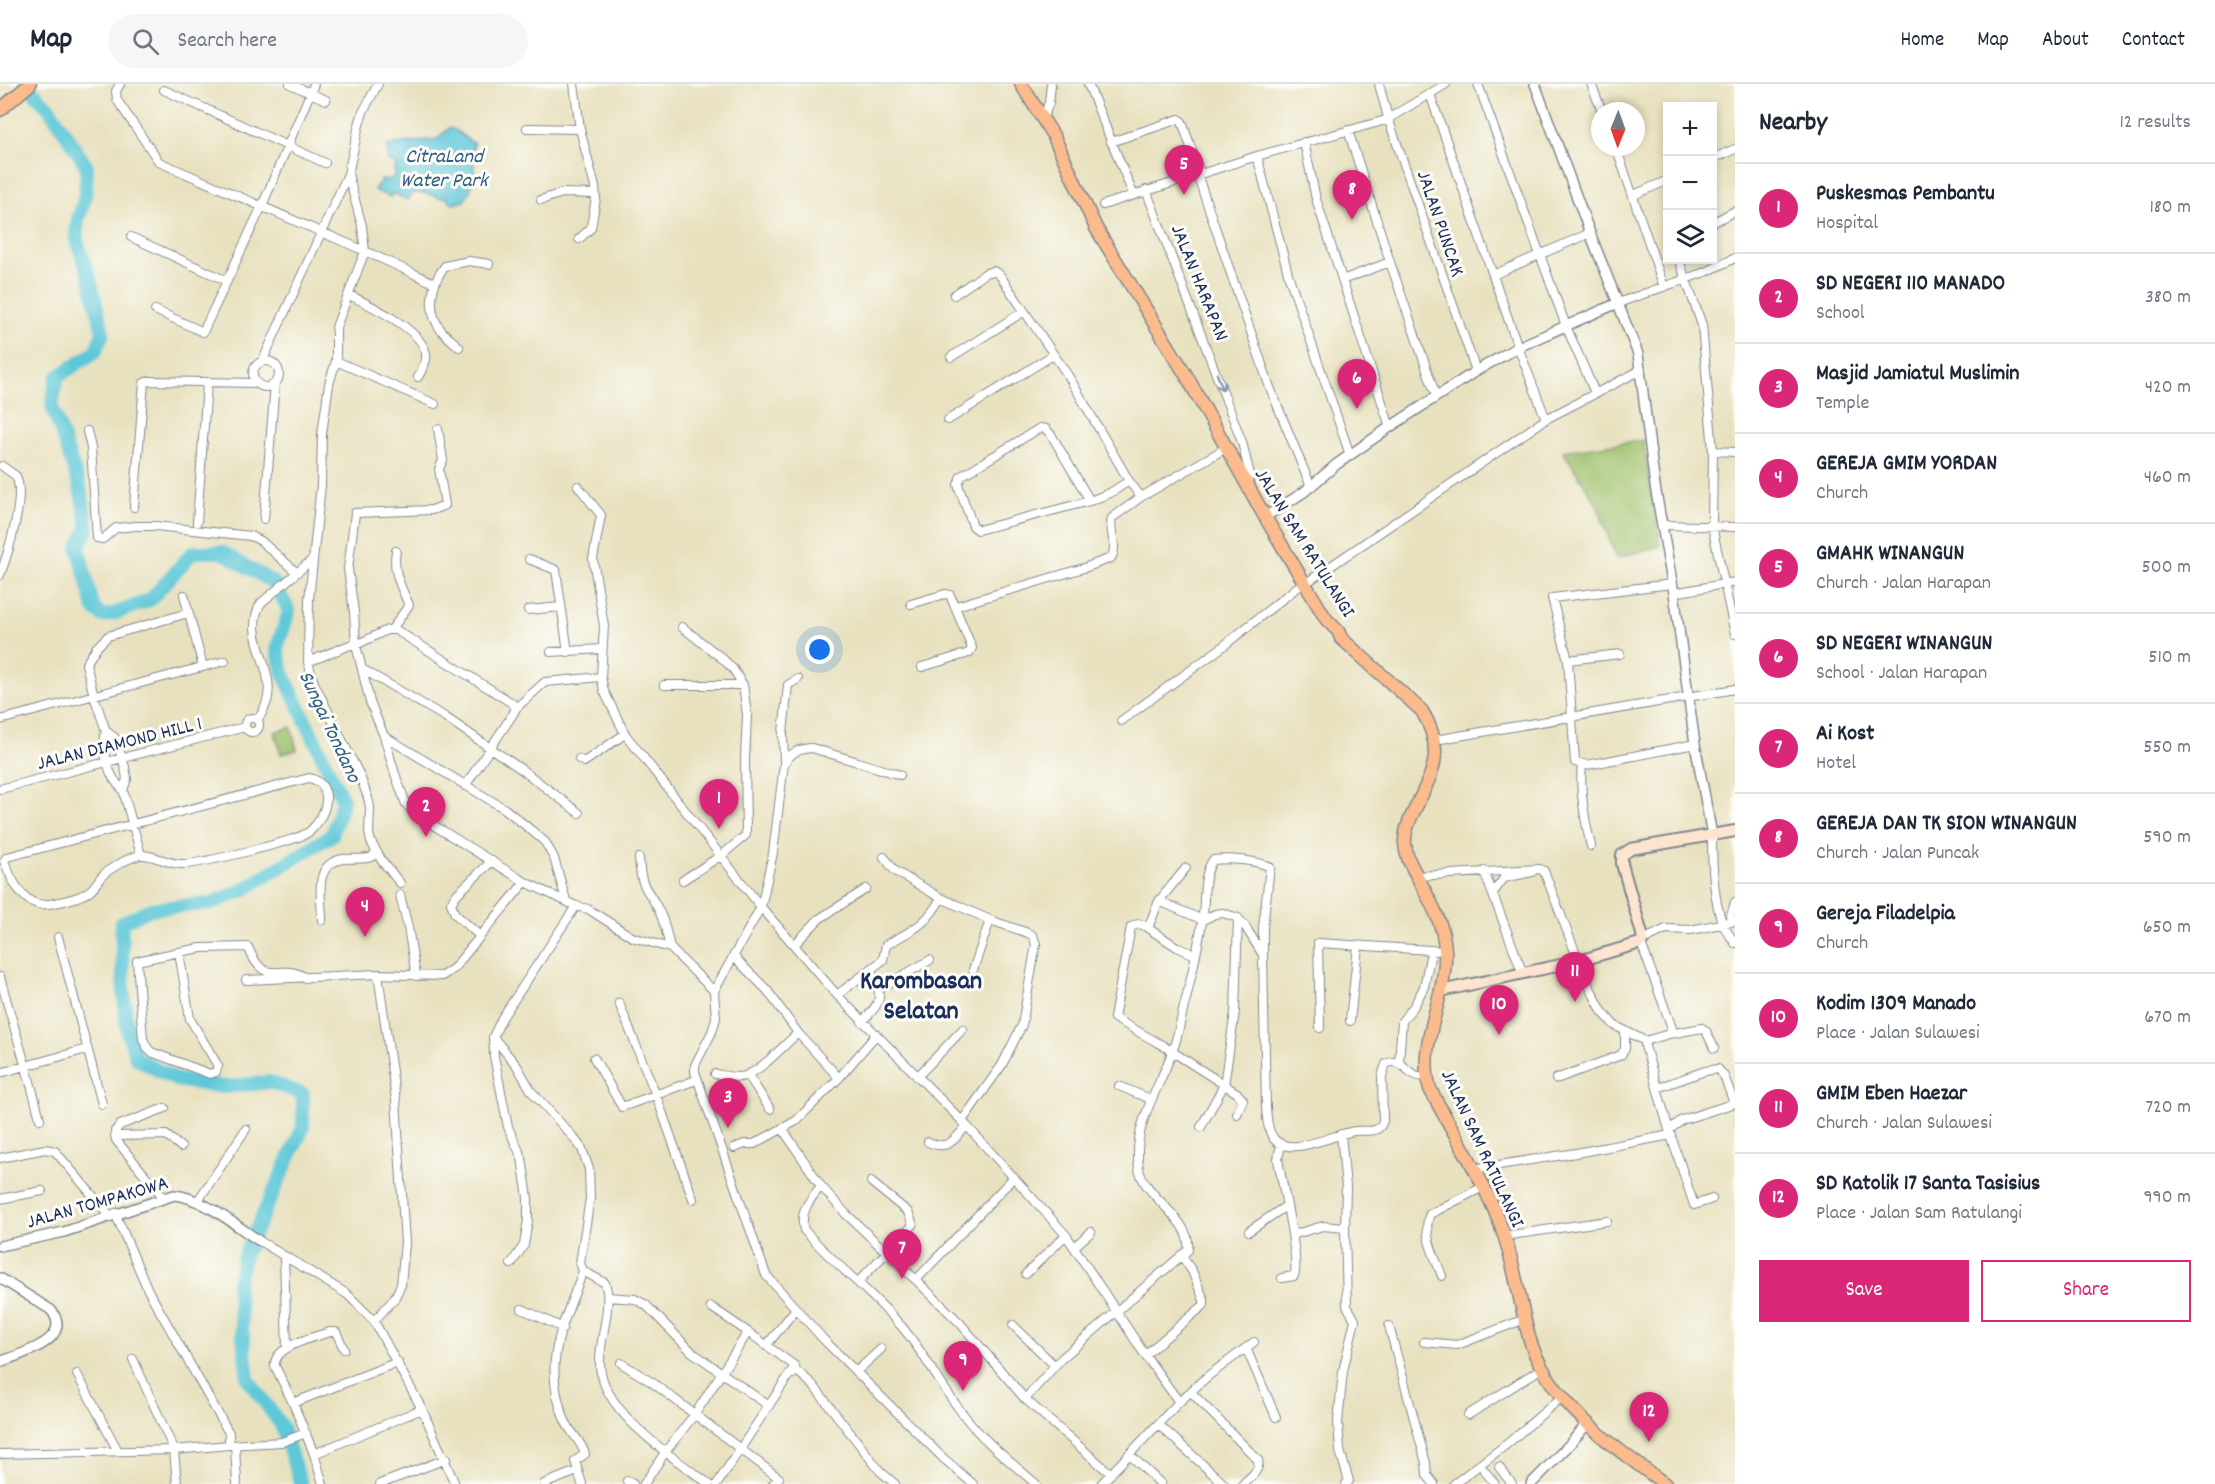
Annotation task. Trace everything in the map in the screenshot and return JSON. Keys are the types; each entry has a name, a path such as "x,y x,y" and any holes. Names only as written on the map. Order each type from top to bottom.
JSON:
{"highway":[{"path":"0,110 30,84"},
{"name":"JALAN SAM RATULANGI","path":"1021,84 1043,118 1067,163 1096,228 1186,375 1246,484 1326,619 1338,631 1341,638 1422,711 1435,740 1433,767 1406,831 1405,844 1407,859 1442,927 1446,951 1441,991 1427,1050 1426,1076 1430,1089 1483,1187 1504,1236 1529,1337 1542,1368 1587,1424 1665,1484"}],"main road":[{"path":"1441,991 1523,974 1642,941 1622,864 1622,855 1631,849 1735,831"}],"street":[{"path":"120,84 116,92 117,100 159,162 434,283"},
{"path":"290,84 326,100"},
{"path":"155,310 203,332 262,206 286,145 314,84"},
{"path":"257,383 253,371 262,362 348,174 363,112 378,84"},
{"path":"574,84 580,129 596,194 591,228 579,239"},
{"path":"1043,118 1049,103 1051,84"},
{"name":"JALAN PUNCAK","path":"1379,84 1388,118 1476,371"},
{"path":"1479,84 1566,326 1595,393"},
{"path":"1534,84 1590,233 1634,341 1641,370 1695,744 1712,835 1712,855 1735,943"},
{"path":"1591,84 1598,102"},
{"path":"1091,85 1111,142 1133,194"},
{"path":"1103,205 1257,156 1388,118 1442,85"},
{"path":"164,90 325,163"},
{"path":"1430,94 1518,347 1546,419"},
{"path":"1111,142 1180,119 1269,385 1311,487"},
{"path":"527,128 580,129"},
{"path":"1348,130 1436,396"},
{"path":"1304,142 1316,199 1390,427"},
{"path":"1717,157 1735,149"},
{"path":"1257,156 1293,288 1350,455"},
{"path":"1619,156 1664,287"},
{"path":"348,174 362,226 365,251 336,327 336,361 329,384 321,434 321,485 309,599 308,662 317,691 360,776 370,807 369,832 376,852 400,883"},
{"path":"1634,195 1663,182"},
{"name":"JALAN HARAPAN","path":"1146,190 1242,442 1250,475 1246,484"},
{"path":"540,200 562,193 596,194"},
{"path":"1717,221 1735,211"},
{"path":"1493,275 1590,233"},
{"path":"131,237 227,281"},
{"path":"1265,517 1311,487 1350,455 1436,396 1518,347 1618,303 1708,272 1735,258"},
{"path":"459,347 441,331 436,322 432,305 434,283 445,266 469,261 489,264"},
{"path":"1342,280 1390,262"},
{"path":"1680,264 1702,325 1713,451 1712,526 1735,634"},
{"path":"954,295 986,273 995,272 1002,277 1023,312 1069,377 1141,497"},
{"path":"349,296 401,323 414,336 426,356 418,377"},
{"path":"951,357 1023,312"},
{"path":"948,420 1053,355"},
{"path":"336,361 435,404"},
{"path":"262,362 270,362 276,368 278,375 275,383 264,519"},
{"path":"1121,722 1305,582 1546,419 1641,370"},
{"path":"134,507 144,384 149,381 207,384 257,383 266,387 275,383"},
{"path":"197,522 207,384"},
{"path":"1090,501 1052,436 1046,429 1040,428 961,476 958,485 973,526 978,530 1090,501 1130,481"},
{"path":"438,429 445,505 432,510 355,513 348,569 356,645 370,702 384,736 394,774 406,804 414,813 525,882 596,913 632,937 669,948 714,991"},
{"path":"87,431 91,448 97,538 103,538 116,528 155,526 251,536 261,541 296,572 313,559"},
{"path":"956,606 1111,558 1114,551 1110,525 1112,518 1141,497 1226,448"},
{"path":"1713,451 1735,452"},
{"path":"0,575 13,536 19,486 16,476 2,466"},
{"path":"578,486 601,514 593,559 604,626 601,677 604,691 625,734 761,907 837,995 964,1124 1066,1235 1145,1355 1179,1402"},
{"path":"1662,525 1735,527"},
{"path":"308,662 392,629 409,604 398,580 396,551"},
{"path":"529,559 556,570 568,652"},
{"name":"JALAN DIAMOND HILL 1","path":"0,789 245,727 249,719 257,720 265,710 270,690 254,625 256,612 261,603 296,572"},
{"path":"1695,744 1582,765 1577,764 1574,760 1568,660 1552,598 1735,582"},
{"path":"911,604 945,594 952,596 972,648 971,652 922,667"},
{"path":"184,596 203,667"},
{"path":"528,610 561,607"},
{"path":"123,790 115,783 108,762 104,746 106,730 86,666 104,639 115,633 188,613"},
{"path":"682,627 723,659 743,685 747,715 746,835 722,855 683,880"},
{"path":"392,629 454,665 512,703 516,708"},
{"path":"551,652 602,649"},
{"path":"1568,660 1620,654"},
{"path":"0,720 225,661"},
{"path":"362,669 445,717 579,813"},
{"path":"465,786 516,708 545,682 601,677"},
{"path":"798,680 788,685 783,733 784,764 773,853 761,907 714,991 716,1018 712,1032 695,1065 696,1080 766,1275 795,1310 856,1372 943,1458 973,1484"},
{"path":"664,685 743,685"},
{"path":"1435,740 1735,689"},
{"path":"106,730 115,738 123,759 127,779 123,790 141,855"},
{"path":"579,759 584,762 625,734"},
{"path":"384,736 505,809 545,842 554,858 566,900"},
{"path":"784,764 793,752 812,748 900,775"},
{"path":"1582,765 1582,786 1591,846"},
{"path":"309,778 317,779 323,785 326,797 325,809 318,823 307,833 231,856 187,864 174,864 141,855 112,868 84,894 44,905 34,903 26,897 18,888 4,863 5,857 131,823 309,778"},
{"path":"322,920 322,875 325,867 337,860 372,857 376,852"},
{"path":"885,857 896,871 941,898 990,920 1019,929 1033,936 1036,945 1036,956 1022,1025 1013,1045 964,1124 947,1145 938,1147 928,1142"},
{"path":"639,858 641,882 658,908 665,926 669,948"},
{"path":"1025,1399 1054,1365 1116,1309 1188,1250 1187,1239 1178,1222 1145,1185 1139,1169 1138,1135 1150,1100 1172,1052 1203,920 1204,893 1213,860 1232,860 1268,866 1271,871 1267,884 1263,955 1266,1108 1273,1138 1287,1146 1309,1145 1341,1134 1377,1130 1381,1126 1384,1068 1389,1062 1399,1062 1418,1077 1426,1076"},
{"path":"480,936 455,914 451,903 457,894 492,861"},
{"path":"1148,928 1159,901 1186,868"},
{"path":"1417,876 1484,871 1539,869 1544,871 1586,980 1602,1011 1614,1025 1645,1041 1669,1034 1702,1029 1706,1031 1714,1048"},
{"path":"1493,893 1504,878 1539,869"},
{"path":"1484,871 1523,974"},
{"path":"246,980 378,974 442,976 449,973 525,882"},
{"path":"795,944 819,919 866,889"},
{"path":"400,895 416,976"},
{"path":"837,995 883,960 886,945 923,924 933,913 941,898"},
{"path":"1159,901 1203,920 1223,913 1238,918 1263,955"},
{"path":"1729,922 1735,902"},
{"path":"511,1264 524,1245 528,1220 528,1198 522,1158 508,1127 501,1097 493,1037 502,1018 576,906"},
{"path":"1201,1127 1224,1085 1235,1012 1238,918"},
{"path":"973,970 990,920"},
{"path":"1669,1034 1672,1028 1671,1022 1642,941 1666,929 1691,930 1729,922"},
{"path":"1195,955 1177,947 1148,928 1138,924 1131,927 1114,1018 1237,1093 1242,1100 1237,1114"},
{"path":"58,937 102,1104"},
{"path":"1320,1028 1318,944 1446,951"},
{"path":"179,952 190,1019 218,1066 216,1072 210,1074 151,1052 143,1039 137,961 179,952 201,948 248,947 256,965 261,969 272,972 298,972 306,978"},
{"path":"1350,1021 1358,947"},
{"path":"1399,1062 1402,1021 1414,1006 1424,987 1431,951"},
{"path":"733,956 767,990 798,1033 838,1078"},
{"path":"879,989 930,960"},
{"path":"862,1022 880,1000 879,989 871,970"},
{"path":"374,1321 394,1299 401,1285 405,1243 396,1100 378,974"},
{"path":"0,978 4,1012 27,1065 40,1119"},
{"path":"619,1003 656,1095 693,1200"},
{"path":"917,1077 963,1029"},
{"path":"1556,1079 1621,1055 1625,1049 1625,1031"},
{"path":"716,1074 741,1077 748,1075 798,1033"},
{"path":"734,1148 744,1144 754,1144 795,1121 838,1078 876,1035"},
{"path":"493,1037 517,1066 532,1092 574,1138 589,1169 590,1198 580,1263 583,1271 604,1283 608,1297 600,1365 602,1380 609,1395 628,1419 709,1484"},
{"path":"1645,1041 1670,1132 1694,1205 1712,1199"},
{"path":"0,1073 87,1049"},
{"path":"594,1058 622,1107 696,1080"},
{"path":"1473,1169 1576,1153 1670,1132 1682,1120 1734,1103 1724,1076 1718,1069 1705,1071 1657,1088"},
{"path":"748,1075 770,1109"},
{"path":"1119,1086 1150,1100"},
{"path":"163,1197 115,1136 120,1125 165,1108"},
{"path":"782,1128 821,1186 845,1213 960,1323 1025,1399 1111,1474"},
{"path":"198,1202 246,1129"},
{"path":"1341,1134 1346,1177 1347,1306 1355,1320 1343,1371 1338,1422 1340,1451 1349,1481 1346,1484"},
{"path":"115,1136 166,1135 181,1147"},
{"path":"1281,1144 1278,1159 1297,1273 1294,1276 1282,1278"},
{"path":"0,1158 45,1149 55,1151 112,1215 148,1290 229,1433 237,1484"},
{"path":"916,1280 1014,1177"},
{"path":"858,1282 913,1225 908,1212 871,1182"},
{"path":"821,1186 807,1204 803,1228 834,1263 858,1282 903,1328 972,1426 1036,1484"},
{"path":"1442,1276 1428,1234 1427,1225 1430,1214 1483,1187"},
{"path":"0,1199 42,1191"},
{"name":"JALAN TOMPAKOWA","path":"0,1246 64,1232 163,1197 178,1195 198,1202 258,1240"},
{"path":"1249,1231 1286,1206"},
{"path":"1504,1236 1607,1221"},
{"path":"1292,1235 1326,1226 1345,1228"},
{"path":"1074,1247 1091,1232"},
{"path":"1026,1274 1066,1235"},
{"path":"258,1240 347,1294 374,1321 422,1409 455,1484"},
{"path":"1145,1355 1204,1305 1192,1271 1181,1256"},
{"path":"284,1257 287,1348"},
{"path":"582,1484 576,1460 584,1456 584,1452 579,1439 564,1421 554,1389 553,1362 556,1345 583,1271"},
{"path":"0,1278 51,1310 56,1318 57,1327 53,1335 44,1343 0,1362"},
{"path":"608,1297 635,1299 646,1305 692,1352 769,1406"},
{"path":"711,1307 795,1366 717,1484"},
{"path":"522,1309 563,1328"},
{"path":"766,1346 795,1310"},
{"path":"1424,1342 1457,1345 1525,1319"},
{"path":"1013,1325 1054,1365"},
{"path":"1389,1326 1426,1463 1426,1472 1434,1484"},
{"path":"323,1484 314,1455 302,1435 293,1403 274,1362 280,1352 287,1348 334,1331 344,1349"},
{"path":"644,1484 695,1414 748,1332"},
{"path":"1101,1484 1179,1402 1192,1393 1208,1376 1254,1342"},
{"path":"1246,1348 1276,1416"},
{"path":"856,1372 881,1349"},
{"path":"132,1359 174,1450 177,1484"},
{"path":"293,1403 398,1362"},
{"path":"621,1363 695,1414 779,1478 773,1484"},
{"path":"1468,1415 1542,1368"},
{"path":"781,1388 795,1371 800,1372 813,1385 880,1471 895,1484"},
{"path":"77,1374 118,1451"},
{"path":"1192,1393 1258,1460 1257,1470 1243,1484"},
{"path":"1454,1484 1507,1444 1563,1396"},
{"path":"314,1455 422,1409"},
{"path":"1158,1424 1224,1484"},
{"path":"1531,1484 1587,1424"},
{"path":"0,1454 174,1450 282,1442 302,1435"},
{"path":"1129,1454 1161,1484"},
{"path":"380,1484 446,1460"},
{"path":"1499,1467 1512,1484"},
{"path":"1484,1470 1495,1484"},
{"path":"544,1484 577,1471"}],"green space":[{"path":"1643,440 1661,546 1616,558 1597,504 1563,451"},
{"path":"291,727 297,750 281,754 275,732"}],"water":[{"name":"CitraLand Water Park","path":"449,128 474,143 472,153 474,177 464,201 453,204 446,196 443,198 423,193 413,193 408,200 393,193 390,197 374,190 381,180 393,179 396,164 388,161 388,145 437,139"}],"waterway":[{"name":"Sungai Tondano","path":"26,84 49,108 87,167 85,198 78,219 76,239 89,275 103,333 95,352 57,377 52,406 80,487 88,528 78,547 94,609 103,616 150,600 193,552 222,552 274,583 289,611 277,648 283,673 343,800 332,835 243,890 213,903 151,909 121,923 127,1031 136,1058 176,1080 224,1087 270,1082 303,1094 303,1128 244,1256 237,1286 248,1379 281,1425 301,1484"}],"place":[{"name":"GMAHK WINANGUN","path":"1184,195"},
{"name":"GEREJA DAN TK SION WINANGUN","path":"1352,220"},
{"name":"SD NEGERI WINANGUN","path":"1357,409"},
{"name":"Puskesmas Pembantu","path":"719,829"},
{"name":"SD NEGERI 110 MANADO","path":"426,837"},
{"name":"GEREJA GMIM YORDAN","path":"365,937"},
{"name":"GMIM Eben Haezar","path":"1575,1002"},
{"name":"Kodim 1309 Manado","path":"1499,1035"},
{"name":"Masjid Jamiatul Muslimin","path":"728,1128"},
{"name":"Ai Kost","path":"902,1279"},
{"name":"Gereja Filadelpia","path":"963,1391"},
{"name":"SD Katolik 17 Santa Tasisius","path":"1649,1442"}],"district":[{"name":"Karombasan Selatan","path":"921,994"}]}
